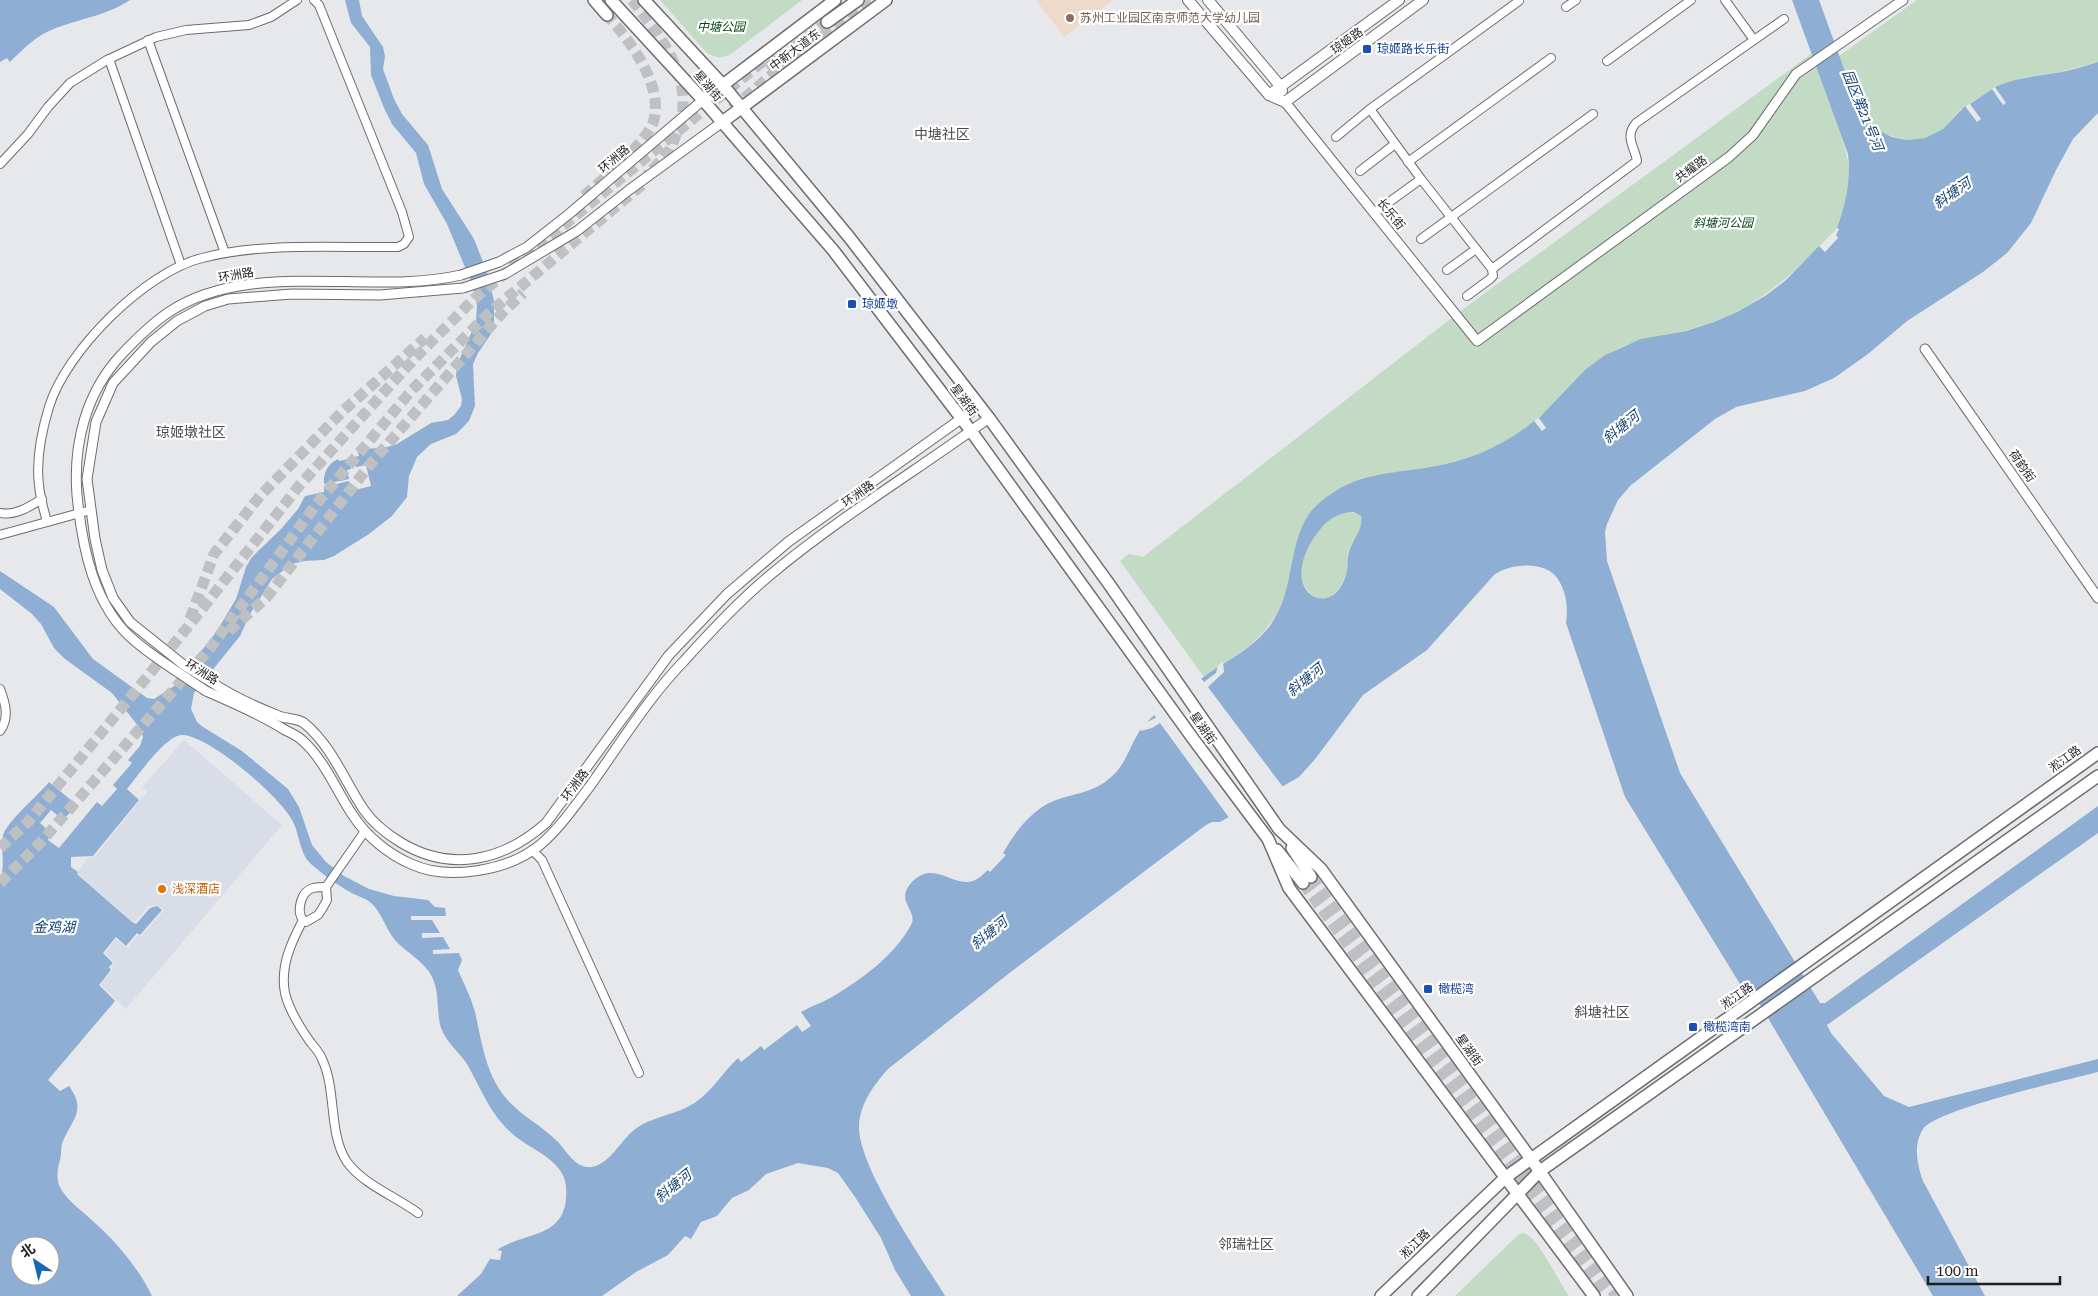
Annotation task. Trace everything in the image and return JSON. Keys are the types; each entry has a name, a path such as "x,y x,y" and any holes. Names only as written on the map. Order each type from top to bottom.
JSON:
{"main road":[{"path":"594,0 606,15"},
{"name":"星湖街","path":"611,0 703,100 833,250 971,431 1268,839 1307,880 1279,829 1260,800 1109,584 989,418 850,237 722,84 644,0"},
{"name":"中新大道东","path":"703,100 835,0"},
{"path":"827,22 858,0"},
{"name":"中新大道东","path":"721,122 886,0"},
{"name":"长乐街","path":"1188,0 1269,95 1285,102"},
{"name":"长乐街","path":"1208,0 1281,87 1285,102"},
{"name":"琼姬路","path":"1269,95 1399,0"},
{"name":"琼姬路","path":"1285,102 1423,0"},
{"name":"淞江路","path":"1381,1296 1506,1177 1531,1158 1752,1002 2098,753"},
{"path":"1418,1296 1540,1171 2098,776"},
{"name":"星湖街","path":"1279,829 1321,869 1531,1158 1627,1296"},
{"name":"星湖街","path":"1268,839 1289,888 1594,1296"}],"street":[{"path":"0,164 28,134 48,107 70,83 109,59 148,40 186,30 249,25 271,17 297,0"},
{"path":"46,522 38,484 42,440 49,406 64,376 84,346 112,313 140,290 168,271 181,265 200,258 225,253 250,249 398,247 404,244 409,237 402,212 319,5 314,0"},
{"path":"1566,7 1576,0"},
{"path":"1607,62 1691,0"},
{"path":"1724,0 1754,40"},
{"name":"共耀路","path":"1477,341 1728,157 1753,135 1796,74 1903,0"},
{"path":"1336,136 1370,109 1519,1"},
{"path":"1492,269 1638,161 1630,137 1631,129 1636,123 1784,19"},
{"path":"148,40 225,253"},
{"path":"1408,162 1551,58"},
{"path":"109,59 181,265"},
{"name":"环洲路","path":"703,100 569,214 527,247 499,262 462,275 440,280 241,284 201,296 170,311 142,333 104,375 90,399 79,438 76,477 83,542 93,574 111,614 135,641 182,669 211,682 278,720 302,740 326,769 353,816 365,831 386,850 412,865 436,871 468,872 492,868 524,856 552,833 578,803 679,665 740,603 805,548 989,418"},
{"name":"长乐街","path":"1285,102 1477,341"},
{"path":"1370,109 1408,162 1492,269 1492,276 1467,296"},
{"path":"1421,239 1593,114"},
{"name":"环洲路","path":"721,122 628,190 577,231 505,274 463,288 380,295 292,294 242,297 205,306 176,321 151,342 113,383 104,401 92,439 87,479 95,539 102,570 112,598 130,622 206,691 278,720 302,722 336,760 365,811 386,834 413,850 435,858 469,859 488,857 503,852 532,835 546,823 664,662 695,626 727,594 788,542 979,406"},
{"path":"1360,171 1396,144"},
{"path":"1374,212 1421,179"},
{"path":"1447,270 1476,249"},
{"name":"荷韵街","path":"1925,349 2098,598"},
{"path":"0,513 8,515 42,499"},
{"path":"2,535 91,510"},
{"path":"0,689 7,707 3,727 0,731"},
{"path":"327,885 314,888 306,894 298,908 300,916 306,922 318,915 327,900 327,885 365,831"},
{"path":"532,850 542,860 639,1073"},
{"path":"303,920 289,947 286,961 285,992 298,1022 322,1058 330,1086 341,1152 358,1173 418,1213"}],"shaded area":[{"name":"苏州工业园区南京师范大学幼儿园","path":"1036,0 1113,0 1064,37"},
{"name":"浅深酒店","path":"184,740 282,825 126,1009 100,984 113,970 111,967 115,963 105,953 116,939 127,948 138,935 141,936 164,910 157,905 148,906 135,922 132,921 78,874 78,871 88,858 95,856 147,792 142,787"}],"green space":[{"name":"中塘公园","path":"660,0 802,0 731,54 720,57 705,51"},
{"name":"斜塘河公园","path":"1917,0 2098,0 2098,62 2056,73 2025,77 1995,87 1960,110 1943,129 1925,138 1907,140 1884,134 1861,113 1838,126 1846,154 1849,177 1842,213 1837,228 1791,273 1759,299 1722,319 1688,330 1628,344 1604,356 1587,369 1535,420 1515,436 1493,448 1449,464 1362,480 1347,485 1333,493 1323,500 1311,513 1306,528 1303,557 1312,540 1324,524 1340,514 1349,512 1359,514 1362,518 1361,528 1348,552 1347,572 1344,581 1332,596 1321,599 1316,597 1310,593 1303,582 1301,574 1302,561 1288,585 1281,608 1263,633 1248,647 1204,677 1120,561 1129,554 1143,557 1462,310 1811,54 1818,71"},
{"path":"1523,1233 1529,1235 1535,1241 1569,1296 1455,1296 1518,1235"}],"water":[{"path":"0,0 130,0 100,14 47,32 32,42 10,62 7,58 0,62"},
{"path":"345,0 359,0 362,16 383,47 385,56 383,69 394,99 402,114 428,145 442,189 474,239 487,272 494,301 494,321 491,334 473,364 475,406 469,421 456,434 431,444 417,457 409,476 407,497 392,516 369,534 334,556 324,560 292,564 272,579 250,614 240,636 194,693 191,709 197,722 203,727 242,751 288,789 299,807 312,845 326,862 344,876 369,889 394,896 428,900 435,907 445,908 446,916 411,916 411,920 432,920 440,933 422,933 422,938 443,937 450,949 433,950 433,954 459,953 462,960 458,970 473,1006 485,1056 498,1087 517,1109 551,1135 576,1162 586,1167 599,1165 605,1161 641,1125 681,1110 696,1102 708,1092 738,1058 741,1062 761,1046 764,1050 797,1025 802,1032 811,1026 801,1012 832,997 866,975 896,947 904,936 913,920 905,900 905,894 914,880 930,873 958,881 975,880 988,870 990,872 1006,855 1003,853 1027,819 1052,802 1093,789 1110,778 1126,758 1141,729 1147,722 1185,690 1249,646 1273,622 1281,607 1286,591 1301,529 1309,514 1325,498 1342,487 1364,478 1455,462 1483,452 1496,446 1534,421 1542,431 1546,428 1539,418 1586,369 1605,355 1641,339 1686,331 1737,312 1765,296 1785,281 1819,246 1825,252 1838,238 1836,235 1839,229 1837,228 1843,210 1848,183 1848,154 1792,0 1819,0 1861,113 1878,130 1892,137 1907,140 1925,138 1943,129 1965,106 1977,122 1981,119 1970,104 1992,89 2003,105 2006,103 1995,87 2018,79 2066,71 2098,62 2098,113 2073,139 2031,223 2007,253 1983,272 1907,321 1868,354 1834,378 1805,391 1736,407 1715,419 1630,486 1618,500 1605,532 1607,561 1680,773 1820,1003 1825,1003 2098,806 2098,833 1827,1025 1831,1033 1884,1096 1909,1107 2098,1059 2098,1072 1977,1104 1933,1121 1923,1129 1920,1135 1917,1155 1923,1181 1985,1296 1933,1296 1746,981 1740,984 1625,797 1566,623 1566,602 1562,586 1554,574 1546,570 1538,567 1519,566 1509,568 1494,575 1427,650 1363,695 1316,758 1299,777 1220,822 1212,822 1206,825 1012,971 888,1069 878,1081 862,1110 859,1126 861,1144 869,1165 893,1212 945,1296 911,1296 895,1270 881,1238 838,1173 828,1168 798,1163 766,1174 749,1190 732,1198 717,1216 701,1222 691,1239 685,1236 668,1255 636,1272 602,1296 457,1296 481,1274 490,1259 500,1260 502,1251 497,1250 554,1225 561,1216 565,1203 566,1186 560,1170 548,1158 512,1134 494,1113 467,1064 443,1033 436,989 432,977 422,964 396,941 371,903 335,883 307,860 297,831 285,810 243,769 226,756 195,738 183,735 176,736 161,748 127,789 139,800 93,856 71,857 71,867 78,872 77,874 132,922 136,924 150,908 157,906 162,910 140,935 137,933 126,946 116,937 103,953 113,963 109,967 111,970 99,985 115,1001 48,1080 60,1091 69,1086 77,1102 76,1115 63,1141 58,1172 59,1185 71,1201 120,1248 141,1276 152,1296 0,1296 0,881 3,869 3,835 17,815 49,782 77,805 63,820 51,810 40,823 51,833 48,840 59,848 97,802 102,806 117,789 113,785 132,763 128,760 140,746 143,737 139,727 112,693 65,659 54,648 41,624 32,614 0,589 0,571 54,607 93,659 147,698 154,699 174,686 217,631 236,599 246,567 252,557 282,528 298,509 305,496 324,492 324,487 349,481 351,491 371,486 366,465 356,467 354,457 359,456 357,449 384,448 397,444 431,423 448,420 461,406 462,399 456,376 457,365 476,322 477,305 472,284 447,224 424,184 416,153 392,124 384,108 371,75 370,47 351,23","holes":["1354,512 1361,516 1361,526 1350,547 1347,571 1340,587 1331,596 1320,598 1311,595 1304,585 1301,571 1306,553 1318,532 1329,520 1343,513"]},
{"path":"338,459 339,461 349,459 351,469 347,470 349,479 324,484 324,476 327,469 331,463"}],"pier":[{"path":"1223,662 1224,672 1208,687 1283,787 1230,819 1160,723 1152,728 1141,731 1142,724 1156,718 1153,713 1200,677 1204,682 1216,673 1218,665"}],"tunnel":[{"path":"632,0 655,30 674,63 680,80 683,98 682,116 672,146 647,175"},
{"path":"732,109 776,71 872,0"},
{"path":"584,196 634,150 650,129 654,120 654,92 649,77 634,49 607,15"},
{"path":"767,68 827,22"},
{"path":"0,848 28,822 187,628 299,486 415,358 474,299 773,53"},
{"path":"0,883 40,843 211,647 318,502 412,390 490,312 642,185"},
{"path":"229,631 266,598 372,462 503,312 523,293"},
{"path":"190,619 214,554 260,496 343,411 425,338"},
{"path":"1311,877 1616,1296"},
{"path":"1303,883 1603,1296"}],"place":[{"name":"苏州工业园区南京师范大学幼儿园","path":"1070,18"},
{"name":"琼姬路长乐街","path":"1367,49"},
{"name":"琼姬墩","path":"852,304"},
{"name":"浅深酒店","path":"162,889"},
{"name":"橄榄湾","path":"1428,989"},
{"name":"橄榄湾南","path":"1693,1027"}],"district":[{"name":"中塘社区","path":"942,134"},
{"name":"琼姬墩社区","path":"191,432"},
{"name":"斜塘社区","path":"1602,1012"},
{"name":"邻瑞社区","path":"1246,1244"}],"water label":[{"name":"园区第21号河","path":"1863,110"},
{"name":"斜塘河","path":"1952,193"},
{"name":"斜塘河","path":"1621,427"},
{"name":"斜塘河","path":"1305,680"},
{"name":"金鸡湖","path":"54,927"},
{"name":"斜塘河","path":"989,933"},
{"name":"斜塘河","path":"673,1186"}]}
